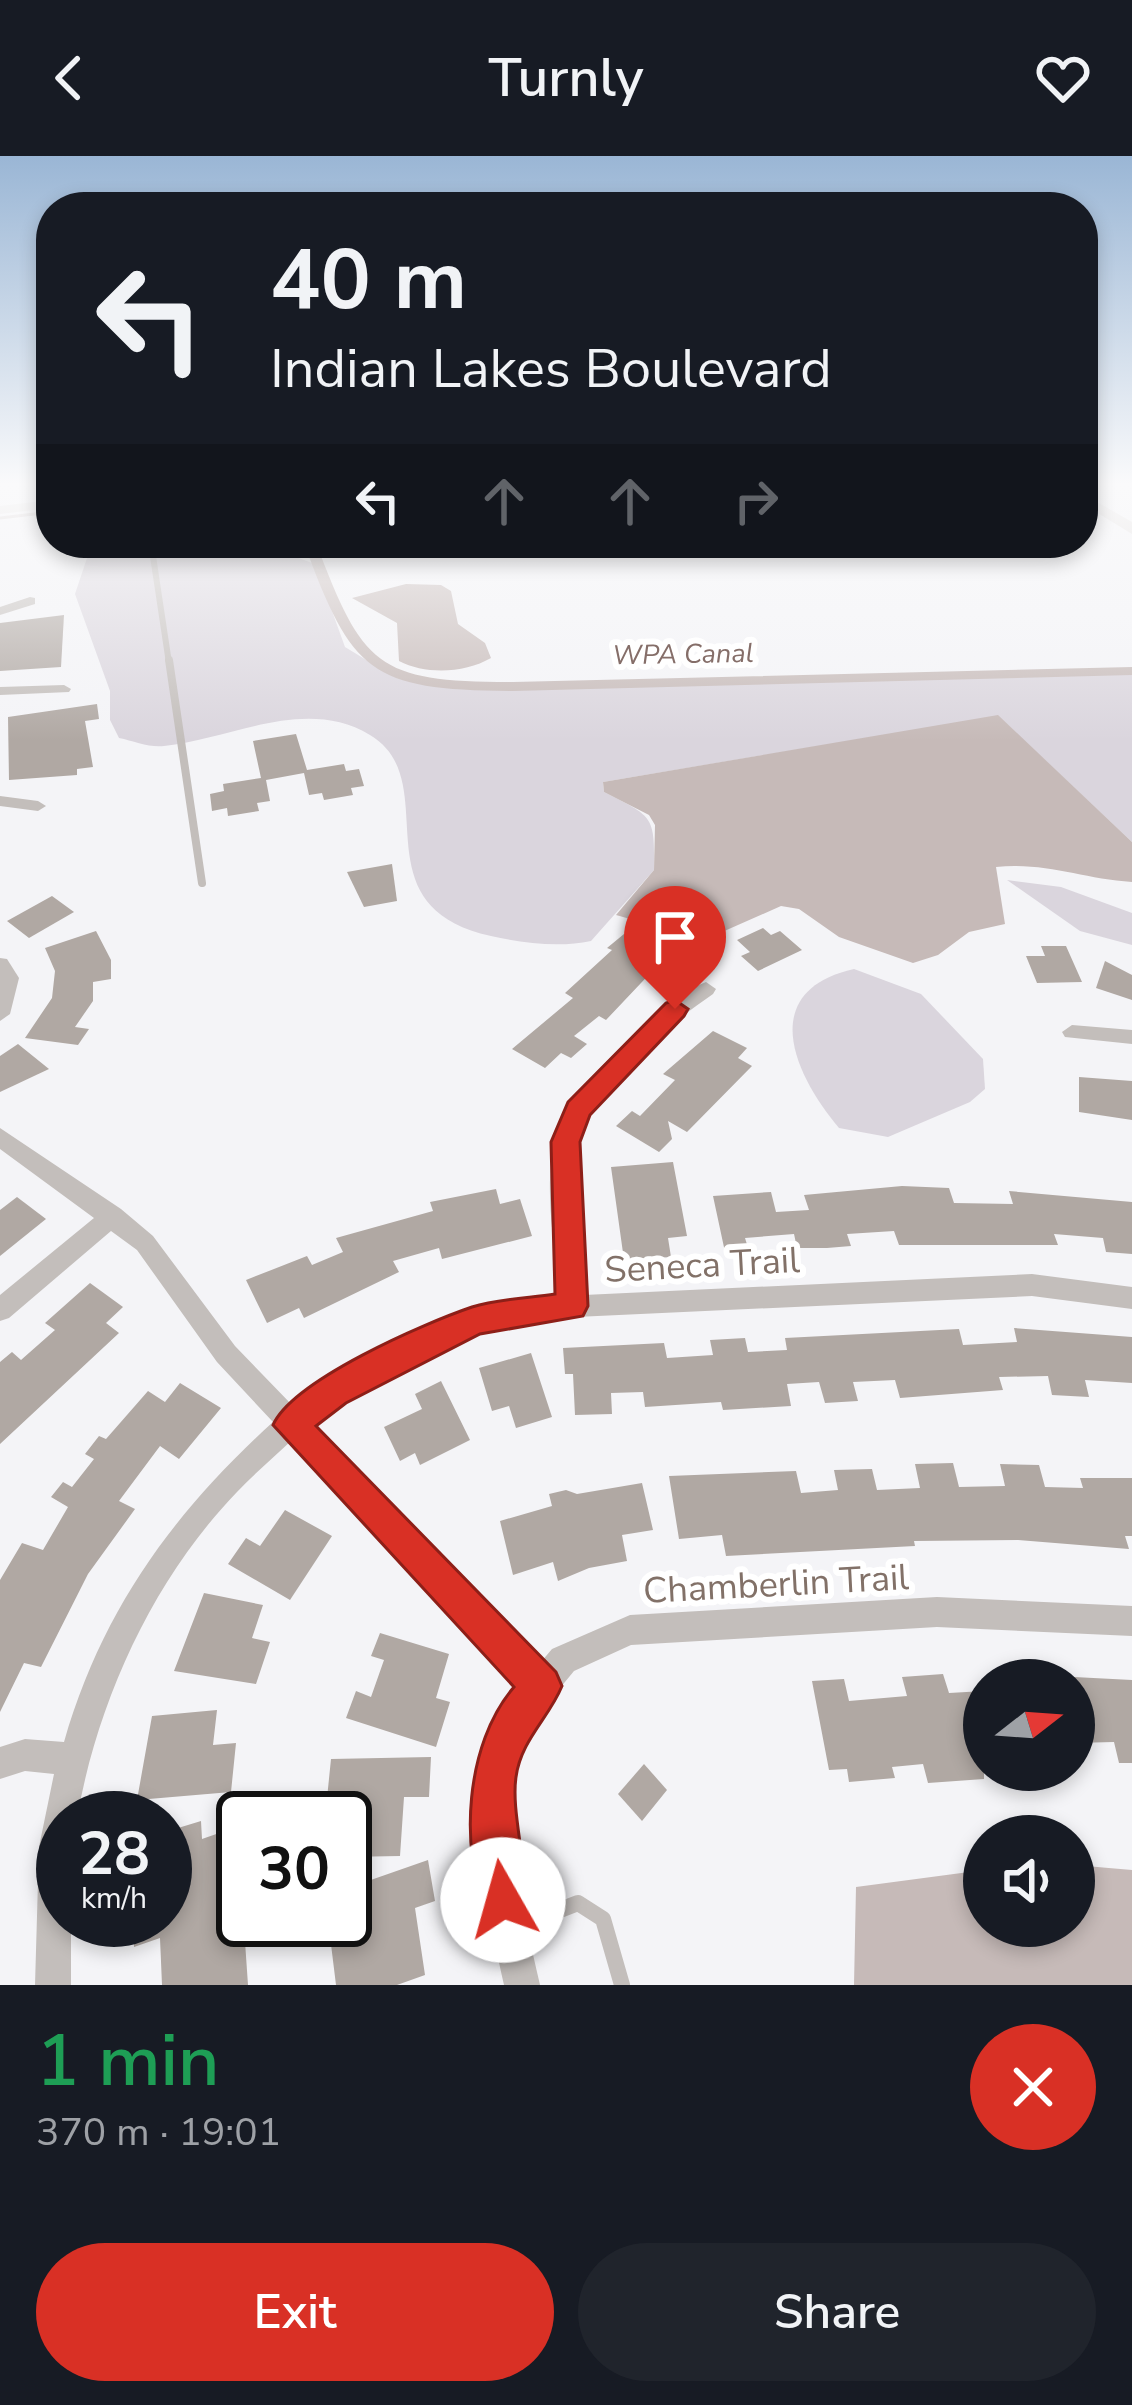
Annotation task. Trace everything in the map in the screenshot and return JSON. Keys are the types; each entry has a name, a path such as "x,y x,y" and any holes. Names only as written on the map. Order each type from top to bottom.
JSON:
{"street":[{"path":"0,611 30,602"},
{"path":"0,691 64,689"},
{"path":"0,801 38,806"},
{"path":"0,964 9,977 0,1014"},
{"path":"572,1306 565,1142 578,1109 675,1009 706,989"},
{"path":"1072,1032 1132,1037"},
{"path":"0,1137 145,1243 226,1354 542,1686"},
{"path":"0,1310 113,1216"},
{"name":"Seneca Trail","path":"53,1985 62,1805 96,1685 139,1592 193,1520 251,1456 334,1391 458,1328 533,1308 1032,1285 1132,1298"},
{"name":"Chamberlin Trail","path":"522,1985 497,1872 494,1777 515,1718 563,1660 630,1630 938,1612 1132,1621"},
{"path":"0,1763 25,1755 75,1759"}],"lane":[{"path":"155,570 202,883"},
{"path":"510,1929 578,1903 603,1919 622,1985"}],"shaded area":[{"path":"83,570 317,570 345,647 391,675 480,687 1132,671 1132,842 998,716 603,782 604,792 648,820 654,838 654,870 591,941 541,944 491,936 450,921 425,898 413,871 402,782 392,756 370,735 345,724 294,719 164,746 119,738 110,720 110,691 75,594"},
{"path":"406,584 441,585 451,591 458,624 485,643 491,658 445,670 421,669 399,661 397,623 352,598"},
{"path":"998,715 1132,842 1132,882 1031,867 996,867 1005,924 969,932 938,955 913,963 839,937 799,909 781,906 704,940 616,915 654,870 655,825 649,815 604,792 603,782"},
{"path":"1007,880 1061,887 1132,913 1132,945 1080,931"},
{"path":"854,969 921,994 983,1059 985,1089 970,1102 888,1137 839,1128 798,1060 794,1015 804,996 823,980"},
{"path":"1095,1867 1132,1870 1132,1985 854,1985 856,1887 963,1873 963,1947 1095,1947"}],"building":[{"path":"64,615 61,667 0,671 0,623"},
{"path":"97,704 99,719 85,721 93,767 77,769 77,775 9,780 8,717"},
{"path":"296,734 307,770 344,764 346,771 359,769 364,786 351,788 353,795 324,800 322,793 309,795 304,773 266,780 270,801 257,803 259,811 228,816 227,808 212,811 210,794 224,791 223,784 261,778 253,741"},
{"path":"392,864 397,901 364,907 347,872"},
{"path":"52,896 74,912 29,938 7,921"},
{"path":"763,928 771,935 780,931 802,950 758,971 741,956 750,952 737,940"},
{"path":"645,930 676,946 606,1020 599,1016 574,1036 587,1044 571,1058 561,1053 545,1068 512,1049 573,998 565,993 612,950 607,948 624,934 634,939"},
{"path":"96,931 111,960 111,979 93,982 93,1001 75,1027 89,1029 78,1045 25,1038 52,998 55,971 45,948"},
{"path":"1041,946 1066,946 1082,982 1037,983 1026,956 1045,956"},
{"path":"1105,961 1132,975 1132,1000 1096,988"},
{"path":"713,1031 747,1048 738,1058 752,1066 687,1132 668,1121 672,1139 659,1152 616,1126 632,1111 640,1116 675,1080 663,1074"},
{"path":"18,1044 49,1069 0,1092 0,1056"},
{"path":"1079,1077 1132,1081 1132,1120 1079,1112"},
{"path":"673,1162 687,1236 668,1238 671,1257 624,1260 611,1167"},
{"path":"902,1186 949,1188 954,1203 1013,1204 1009,1191 1132,1202 1132,1254 1106,1252 1103,1238 1054,1234 1058,1245 899,1245 894,1231 847,1234 851,1246 827,1248 797,1248 794,1234 745,1238 749,1251 725,1252 713,1196 771,1192 776,1212 809,1210 804,1195"},
{"path":"496,1189 500,1204 520,1199 532,1236 442,1259 439,1248 393,1261 399,1272 304,1318 299,1308 267,1323 246,1280 307,1256 312,1265 343,1252 336,1238 433,1211 430,1202"},
{"path":"17,1197 46,1219 0,1256 0,1210"},
{"path":"90,1283 123,1307 106,1323 119,1333 0,1444 0,1362 12,1352 21,1360 55,1330 45,1323"},
{"path":"1014,1328 1132,1337 1132,1383 1085,1380 1089,1397 1052,1395 1048,1376 999,1377 1003,1390 900,1398 895,1380 853,1382 858,1401 825,1403 819,1382 787,1384 791,1406 723,1410 721,1402 645,1407 643,1392 611,1393 612,1414 575,1415 573,1374 565,1374 563,1348 664,1343 667,1358 713,1355 710,1340 745,1338 748,1352 787,1350 785,1338 959,1329 963,1345 1017,1342"},
{"path":"531,1353 552,1417 516,1428 509,1406 492,1411 479,1368"},
{"path":"441,1381 470,1440 420,1465 415,1453 400,1461 384,1427 422,1409 415,1394"},
{"path":"180,1383 221,1408 179,1459 160,1446 119,1501 135,1509 88,1574 41,1667 24,1663 0,1712 0,1580 22,1543 43,1550 68,1507 51,1497 63,1482 72,1487 94,1459 85,1454 99,1436 106,1439 148,1391 165,1402"},
{"path":"953,1463 959,1487 1005,1486 1000,1464 1039,1465 1045,1487 1083,1488 1080,1478 1132,1478 1132,1536 1125,1536 1129,1549 1018,1540 914,1541 915,1546 726,1556 722,1535 679,1539 669,1476 796,1471 801,1493 838,1490 834,1470 872,1469 877,1490 920,1488 915,1464"},
{"path":"642,1483 653,1530 622,1535 627,1561 589,1568 558,1581 553,1562 513,1575 500,1521 552,1506 549,1494"},
{"path":"285,1510 332,1536 290,1600 228,1564 246,1538 260,1546"},
{"path":"204,1593 263,1605 252,1638 270,1642 256,1684 174,1671"},
{"path":"380,1633 449,1654 436,1698 450,1702 436,1747 346,1718 356,1691 371,1697 384,1660 371,1656"},
{"path":"943,1674 949,1693 963,1692 963,1780 928,1783 923,1764 892,1767 895,1778 849,1782 847,1769 829,1770 812,1681 844,1679 849,1701 907,1696 902,1677"},
{"path":"1095,1678 1132,1680 1132,1763 1119,1763 1114,1742 1095,1742"},
{"path":"217,1710 213,1745 236,1743 231,1791 192,1795 192,1791 139,1791 152,1716"},
{"path":"431,1757 429,1797 404,1797 400,1856 372,1857 372,1791 328,1791 331,1759"},
{"path":"644,1764 667,1790 642,1821 618,1794"},
{"path":"201,1821 202,1839 216,1834 216,1947 245,1947 248,1985 162,1985 160,1947 192,1947 192,1824"},
{"path":"428,1860 435,1901 415,1908 425,1975 397,1985 336,1985 331,1947 372,1947 372,1880"}],"waterway":[{"name":"WPA Canal","path":"320,570 336,612 367,656 402,676 427,682 513,686 1132,671"}],"route":[{"path":"503,1900 497,1872 494,1777 515,1718 542,1686 291,1425 334,1391 418,1345 477,1320 533,1308 572,1306 565,1142 578,1109 675,1009"}]}
